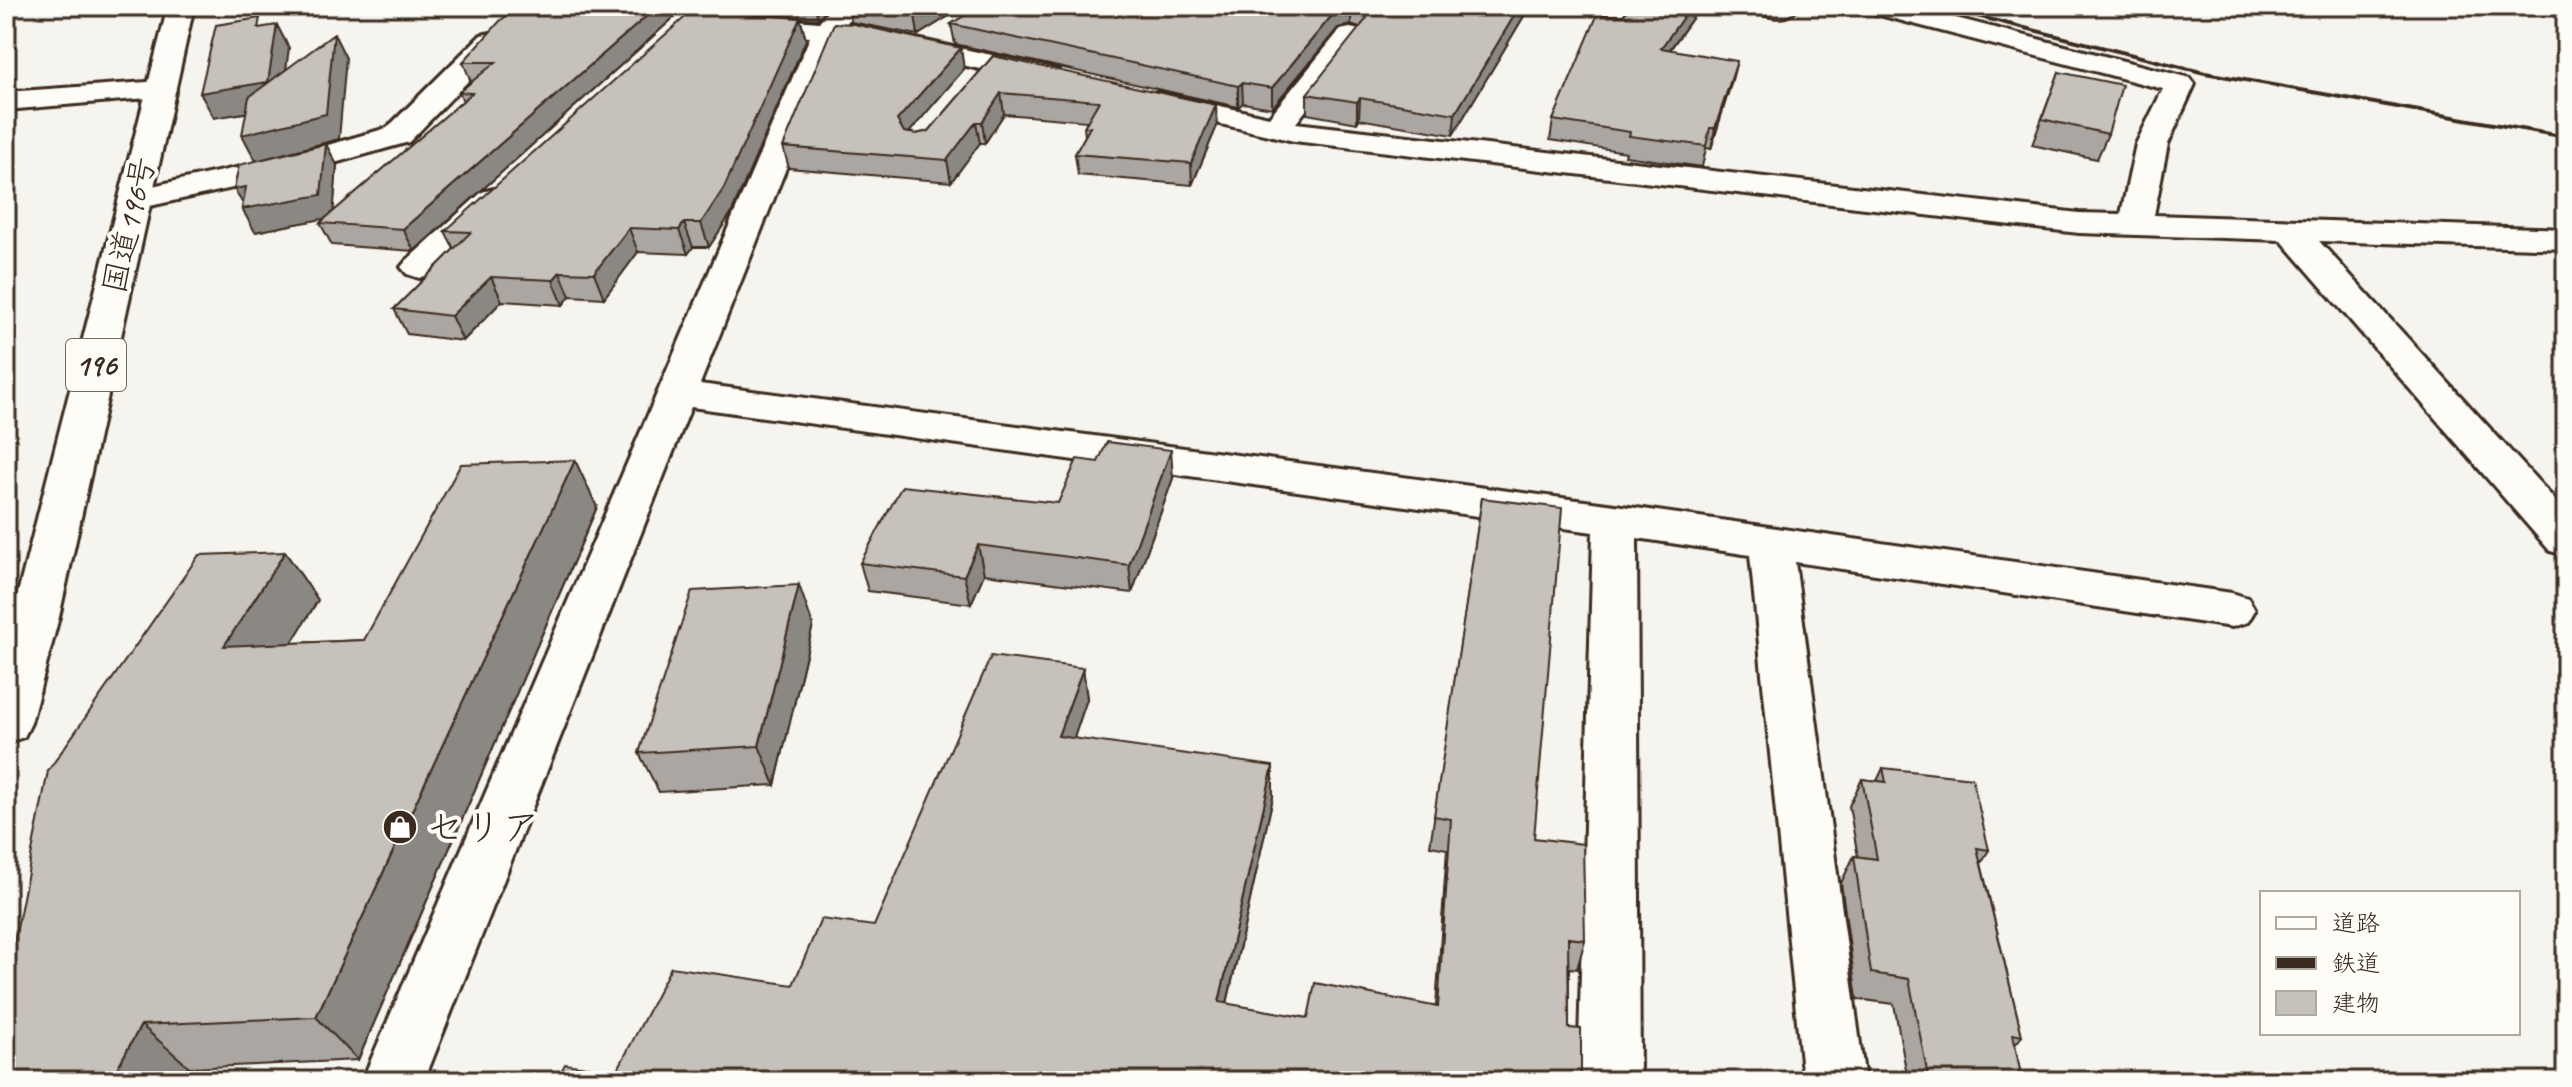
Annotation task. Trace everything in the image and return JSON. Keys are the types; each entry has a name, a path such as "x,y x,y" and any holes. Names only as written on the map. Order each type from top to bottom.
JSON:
{"main road":[{"name":"国道196号","path":"6,723 21,614 136,199 181,6"},
{"path":"1762,6 1780,10 1786,6"},
{"path":"1877,6 2180,84 2152,144 2136,224"},
{"path":"393,1081 678,393 838,18"},
{"path":"707,21 838,18 859,33 937,39 979,74 1080,83"},
{"path":"1276,128 1350,36"},
{"path":"136,199 288,166 398,135 491,41"},
{"path":"6,101 161,90"},
{"path":"1125,93 1276,128 2079,223 2566,239"},
{"path":"419,267 510,185"},
{"path":"2292,232 2566,540"},
{"path":"678,393 1615,520 2232,610"},
{"path":"1609,1081 1615,520"},
{"path":"1771,544 1834,1081"}],"building":[{"path":"518,6 658,6 403,229 320,223 472,93 459,92 496,62 463,62"},
{"path":"866,6 930,6 915,15"},
{"path":"980,6 1349,6 1338,8 1272,88 1242,83 1238,86 951,24"},
{"path":"1353,6 1520,6 1455,114 1360,98 1357,102 1307,94 1367,18 1363,9"},
{"path":"1632,6 1691,6 1661,48 1737,61 1715,128 1710,128 1706,146 1629,136 1630,132 1553,120 1599,11 1603,15 1623,15"},
{"path":"693,10 800,18 724,188 701,223 684,223 679,230 629,228 594,273 560,272 553,280 491,277 451,316 394,309 471,232 445,231"},
{"path":"260,18 258,28 277,25 268,82 200,93 216,25"},
{"path":"834,23 854,24 961,48 897,120 904,132 916,134 929,131 993,56 1216,105 1191,163 1075,154 1090,127 1084,127 1099,101 1001,93 982,122 976,122 947,160 783,147"},
{"path":"334,34 326,114 242,135 249,97"},
{"path":"2059,72 2122,85 2108,134 2042,119"},
{"path":"326,144 321,195 242,209 246,187 234,189 239,165"},
{"path":"1107,442 1171,450 1129,565 978,545 964,576 860,563 902,486 1058,503 1077,459 1098,462"},
{"path":"575,460 316,1017 141,1025 110,1081 6,1081 6,984 48,771 199,555 285,552 224,646 364,640 461,464"},
{"path":"1482,498 1562,508 1534,838 1583,844 1585,940 1568,938 1569,1028 1581,1029 1581,1081 556,1081 565,1064 617,1071 671,967 793,985 821,919 874,926 991,656 1083,668 1058,736 1273,766 1219,1002 1308,1018 1315,983 1438,1007 1451,819 1434,816"},
{"path":"799,585 759,746 639,753 692,591"},
{"path":"1883,768 1972,778 1989,850 1977,848 2022,1036 2013,1034 2022,1081 1929,1081 1909,979 1871,973 1854,856 1877,859 1862,779 1886,782"}],"railway":[{"path":"1937,6 2205,73 2566,137"}],"place":[{"name":"セリア","path":"400,827"}]}
